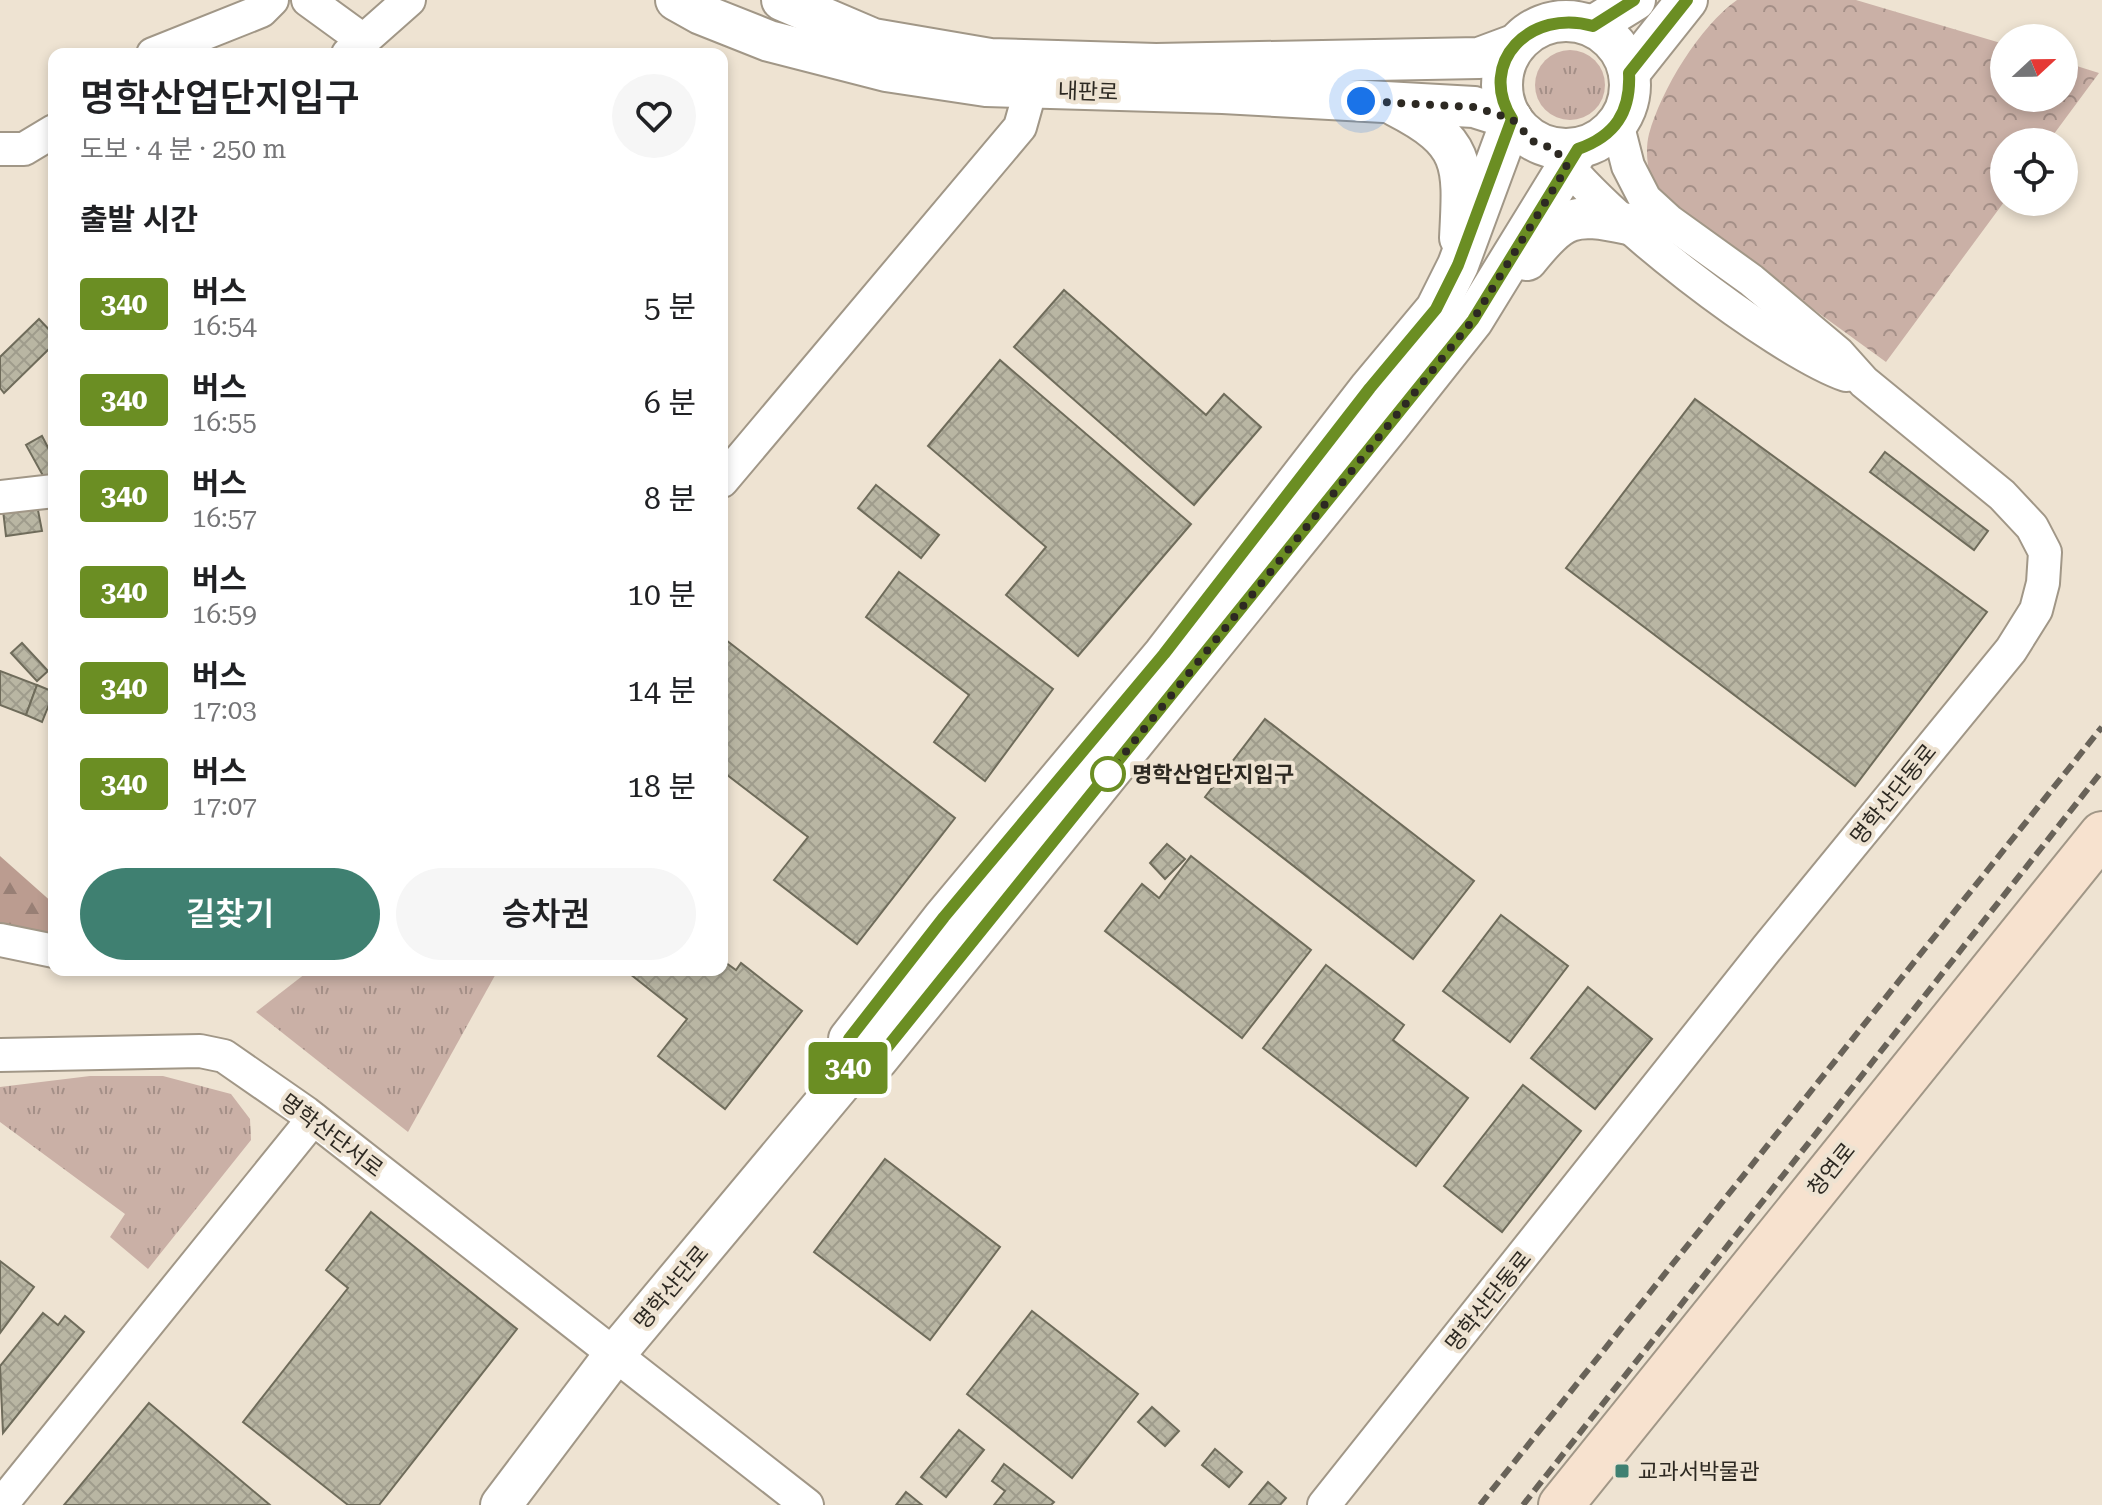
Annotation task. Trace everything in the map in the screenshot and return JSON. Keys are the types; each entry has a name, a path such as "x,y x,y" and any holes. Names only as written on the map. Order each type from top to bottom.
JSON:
{"main road":[{"name":"청연로","path":"1561,1505 2102,834"}],"street":[{"path":"168,48 261,11 272,0"},
{"path":"308,0 356,47 386,24 409,0"},
{"name":"내판로","path":"676,0 701,14 769,41 886,71 986,86 1474,107 1512,119"},
{"name":"내판로","path":"782,0 873,39 990,59 1156,64 1479,58 1527,25"},
{"path":"1593,26 1635,0"},
{"path":"1629,73 1687,0"},
{"path":"1567,155 1597,142 1617,123 1630,93 1629,73 1622,54 1610,37 1593,26 1573,20 1527,25 1504,65 1501,87 1506,109 1512,119 1534,142 1567,155 1628,224 1765,330 1827,368 1864,382"},
{"path":"728,474 1020,127 1031,88"},
{"path":"1389,102 1434,125 1457,156 1462,195 1458,265"},
{"path":"848,1075 849,1039 944,917 1164,654 1370,388 1436,309 1458,265 1512,119"},
{"name":"명학산단동로","path":"1324,1505 1778,935 2011,650 2036,610 2043,583 2045,552 2032,527 2002,495 1864,382 1838,353 1751,280 1669,221 1645,199 1628,166 1617,123"},
{"path":"0,149 24,149 48,135"},
{"name":"명학산단로","path":"501,1505 615,1354 848,1075 877,1060 1476,315 1567,155"},
{"path":"1476,315 1553,228 1582,217 1628,224"},
{"path":"0,497 48,492"},
{"path":"0,940 48,950"},
{"name":"명학산단서로","path":"0,1055 179,1049 224,1056 313,1119 807,1505"},
{"path":"1,1505 313,1119"}],"green space":[{"path":"1737,0 1856,0 1990,40 1990,112 2070,112 2058,128 1990,128 1990,216 1994,216 1886,362 1656,195 1647,157 1649,134 1655,117 1684,60 1723,11"},
{"path":"1570,50 1595,60 1605,85 1595,110 1570,120 1545,110 1535,85 1545,60"},
{"path":"2078,66 2099,73 2078,101"},
{"path":"0,856 48,899 48,936 0,923"},
{"path":"302,976 495,976 408,1132 256,1012"},
{"path":"90,1076 163,1076 231,1094 250,1119 251,1140 148,1269 110,1237 125,1214 0,1122 0,1087"}],"building":[{"path":"1064,290 1206,415 1224,394 1261,427 1194,505 1014,347"},
{"path":"39,319 48,329 48,350 4,393 0,388 0,357"},
{"path":"1000,360 1191,524 1078,656 1006,595 1046,547 928,446"},
{"path":"1695,399 1987,612 1855,786 1566,568"},
{"path":"42,436 48,448 47,483 26,445"},
{"path":"1885,452 1988,531 1974,550 1870,472"},
{"path":"876,485 939,535 921,558 858,508"},
{"path":"37,505 42,531 6,536 3,510"},
{"path":"899,572 1053,689 985,781 934,742 969,695 866,617"},
{"path":"728,642 955,818 857,944 774,880 808,837 728,776"},
{"path":"22,643 48,671 37,681 11,653"},
{"path":"0,671 37,685 26,715 0,705"},
{"path":"37,685 48,690 48,707 42,722 26,715"},
{"path":"1265,719 1474,881 1413,959 1205,797"},
{"path":"1167,844 1185,859 1165,879 1150,863"},
{"path":"1191,856 1311,950 1242,1038 1105,931 1142,884 1159,898"},
{"path":"1501,915 1568,966 1510,1042 1443,991"},
{"path":"741,963 802,1011 725,1109 658,1056 687,1019 633,976 728,976 728,964 736,970"},
{"path":"1326,965 1404,1025 1393,1040 1468,1098 1416,1166 1263,1048"},
{"path":"1588,987 1652,1039 1595,1109 1531,1058"},
{"path":"1523,1085 1581,1131 1502,1232 1444,1186"},
{"path":"885,1159 1000,1247 930,1340 814,1252"},
{"path":"371,1212 517,1329 379,1505 348,1505 243,1422 348,1288 326,1270"},
{"path":"0,1261 34,1287 0,1333"},
{"path":"1032,1311 1138,1394 1072,1478 967,1394"},
{"path":"43,1313 58,1325 65,1316 84,1332 3,1433 0,1366"},
{"path":"149,1403 270,1505 64,1505"},
{"path":"1152,1407 1179,1431 1165,1446 1138,1422"},
{"path":"959,1430 984,1450 946,1497 921,1477"},
{"path":"1215,1449 1242,1472 1229,1487 1202,1465"},
{"path":"1004,1464 1054,1502 1051,1505 994,1505 1005,1491 992,1481"},
{"path":"1268,1482 1286,1498 1280,1505 1249,1505"},
{"path":"906,1492 922,1505 896,1505"}],"railway":[{"path":"1480,1505 2102,727"},
{"path":"1523,1505 2102,771"}],"bus line":[{"name":"340","path":"1634,0 1593,26 1573,20 1551,22 1531,30 1514,45 1504,65 1501,87 1506,109 1512,119 1494,176 1458,265 1436,309 1370,388 1164,654 944,917 849,1039 848,1075 877,1060 1473,320 1578,149 1597,142 1613,129 1624,113 1630,93 1629,73 1687,0"}],"place":[{"name":"명학산업단지입구","path":"1108,774"},
{"name":"교과서박물관","path":"1622,1471"}],"route":[{"path":"1108,774 1473,320 1567,167 1555,149 1534,142 1512,119 1474,107 1361,101"}]}
